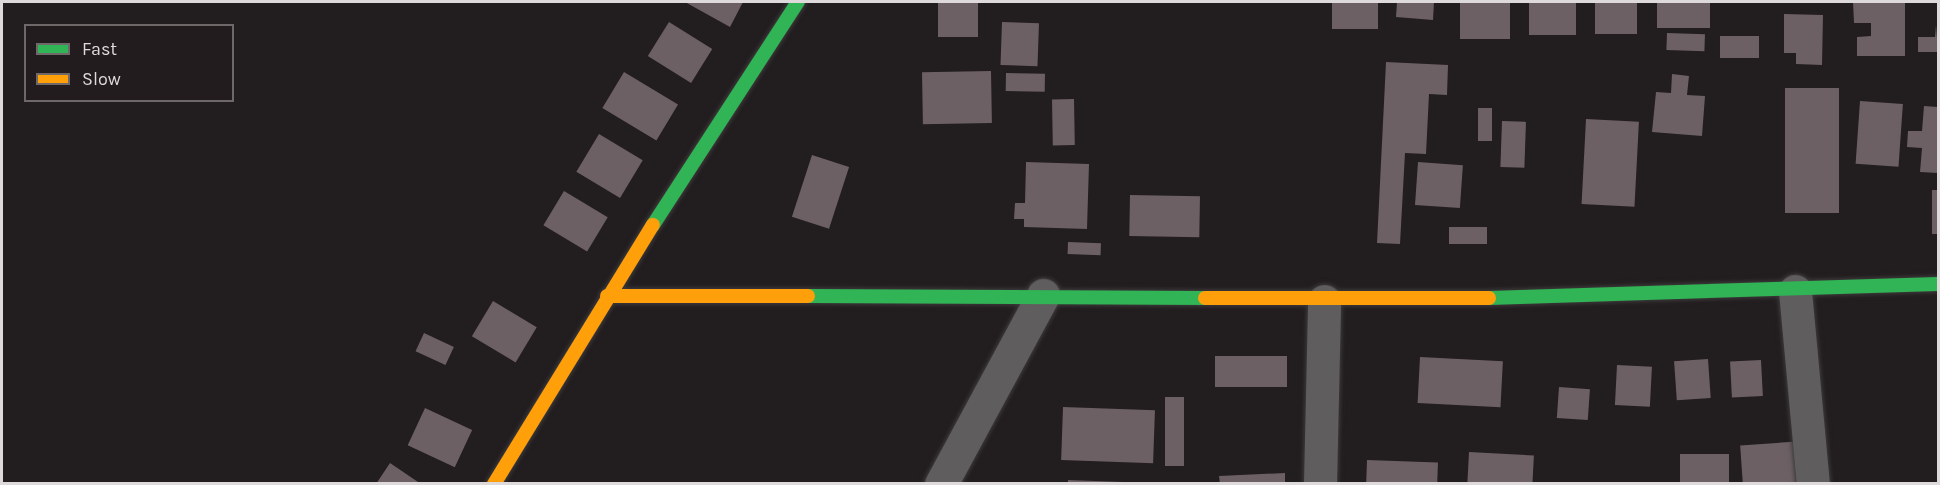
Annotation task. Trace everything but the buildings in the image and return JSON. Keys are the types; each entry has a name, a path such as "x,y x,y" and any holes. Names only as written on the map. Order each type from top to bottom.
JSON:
{"street":[{"path":"494,483 607,296 798,2"},
{"path":"607,296 1043,295 1324,301 1794,291 1938,284"},
{"path":"1794,291 1813,483"},
{"path":"941,483 1043,295"},
{"path":"1320,483 1324,301"}],"traffic: fast":[{"path":"653,225 798,2"},
{"path":"1489,298 1938,284"},
{"path":"808,296 1205,298"}],"traffic: slow":[{"path":"494,484 653,225"},
{"path":"607,296 808,296"},
{"path":"1205,298 1489,298"}]}
